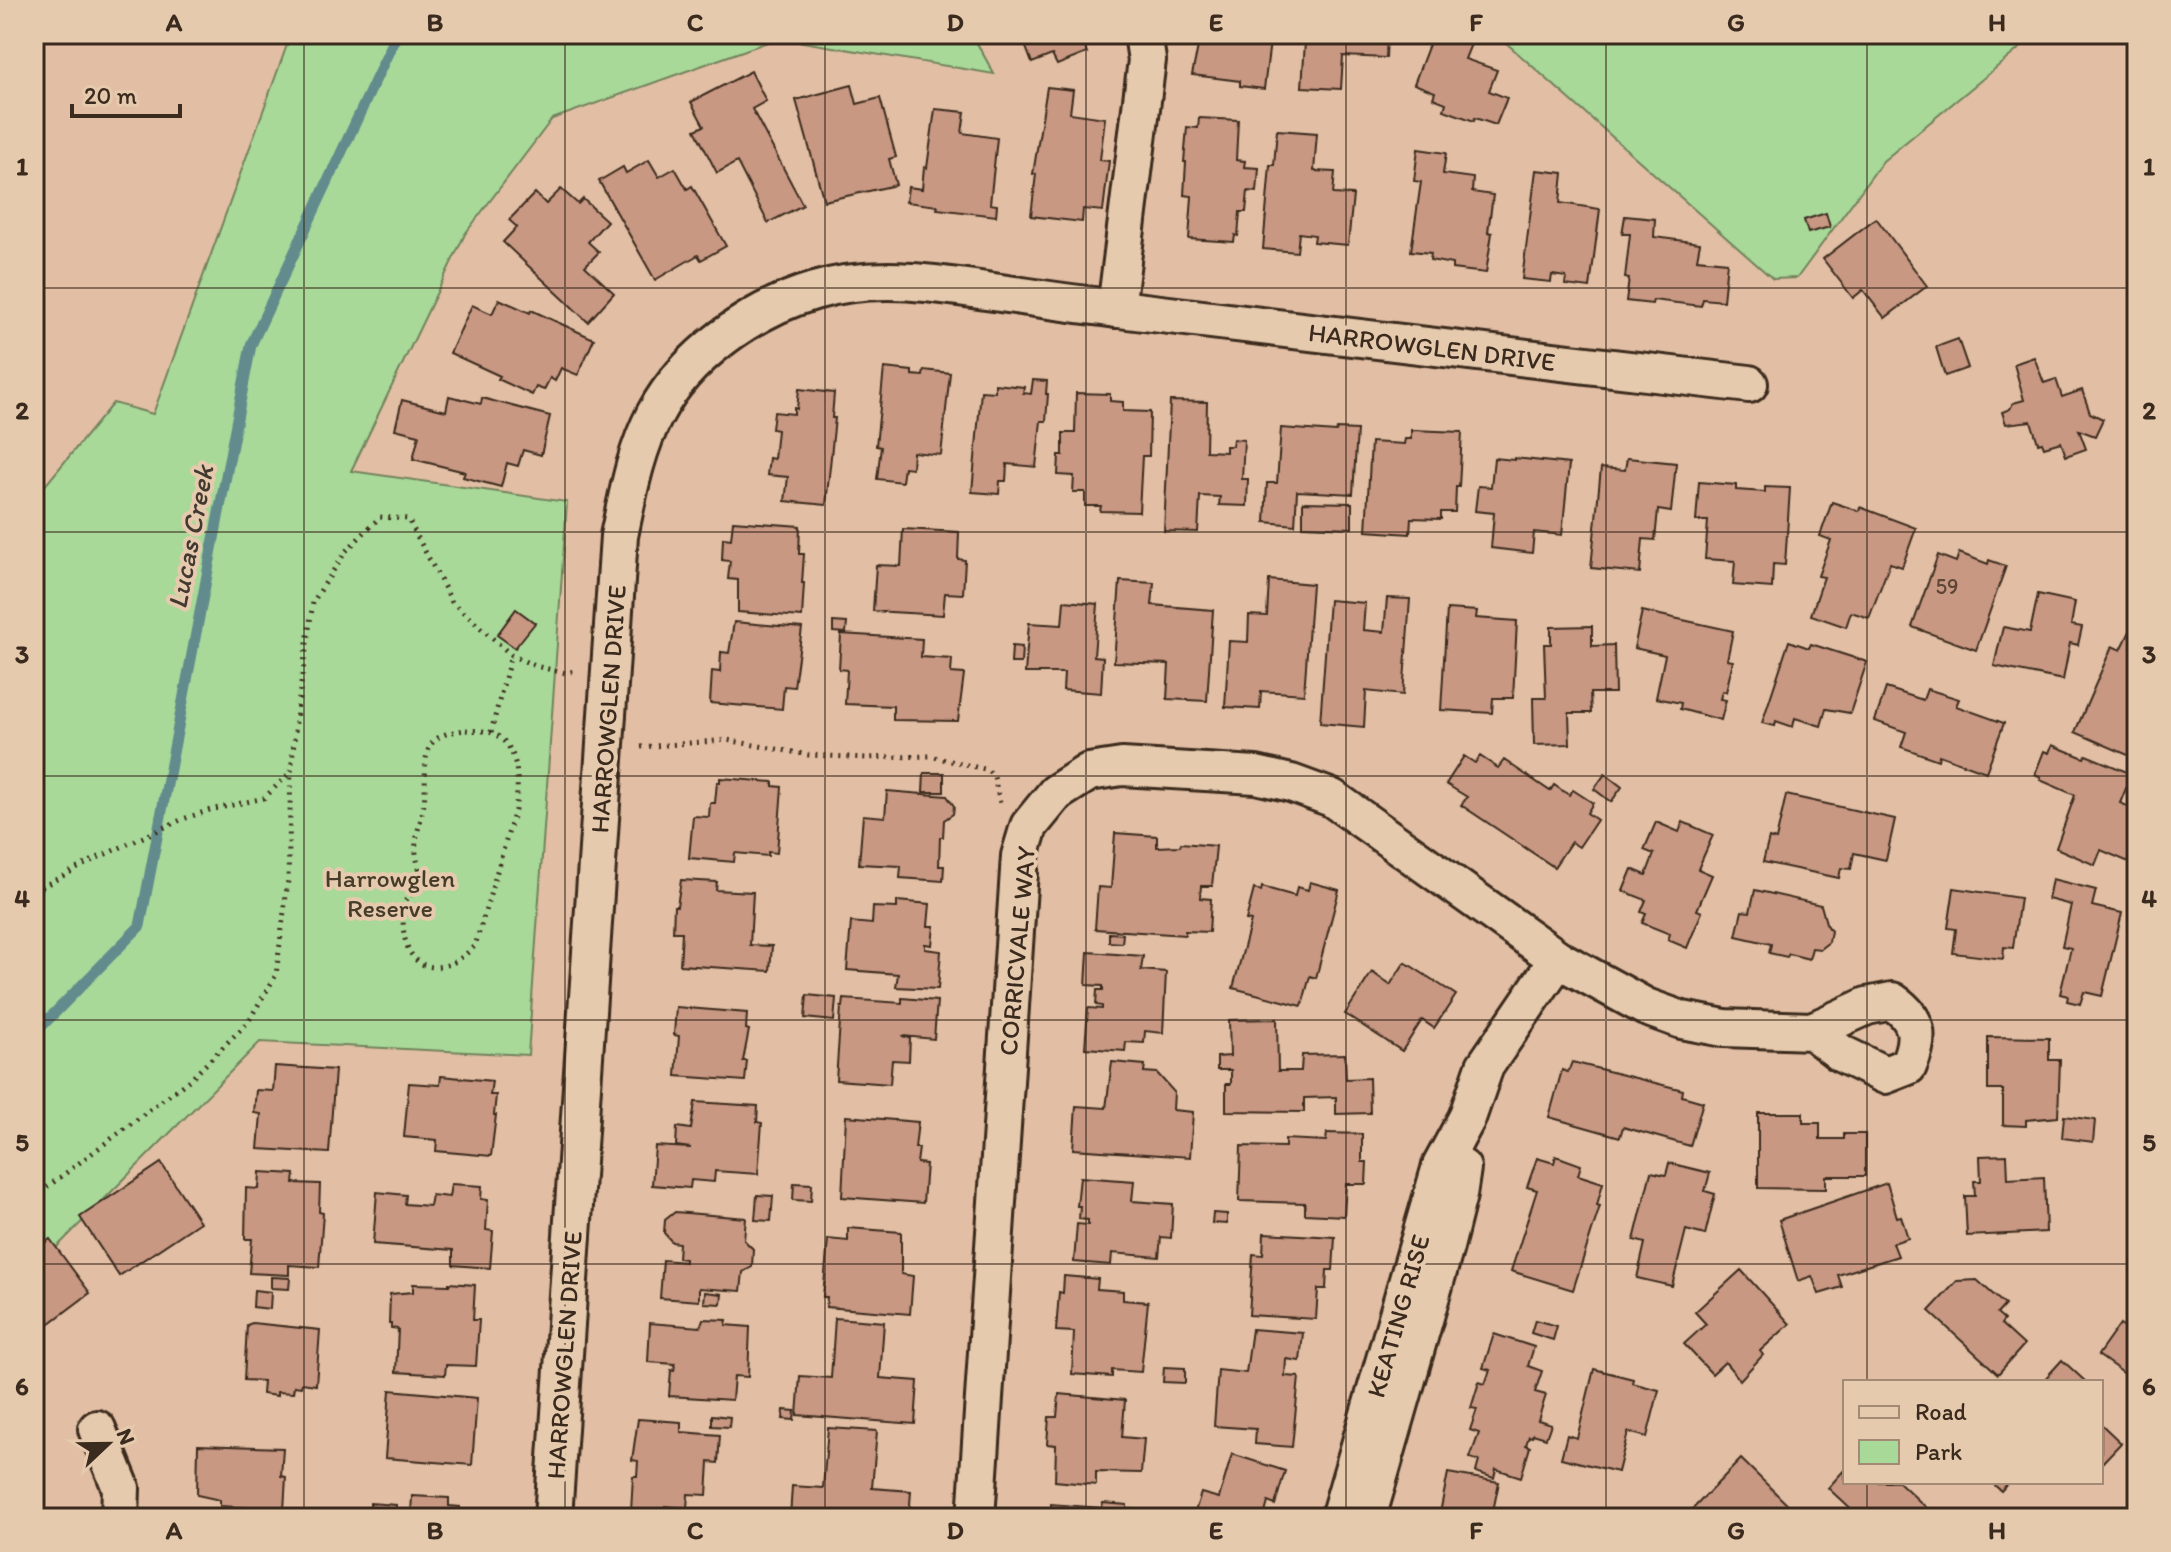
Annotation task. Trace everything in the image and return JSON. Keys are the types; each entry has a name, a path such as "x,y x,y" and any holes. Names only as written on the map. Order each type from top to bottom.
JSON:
{"street":[{"path":"1116,309 1147,60 1143,34"},
{"name":"HARROWGLEN DRIVE","path":"553,1518 619,536 633,466 655,413 687,370 723,339 768,310 814,291 865,281 916,281 1116,309 1749,384"},
{"name":"CORRICVALE WAY","path":"976,1518 1020,856 1029,826 1056,793 1089,772 1122,767 1256,775 1291,783 1332,798 1558,959 1646,1007 1682,1020 1724,1028 1812,1031"},
{"name":"KEATING RISE","path":"1339,1518 1441,1166 1467,1118 1485,1066 1558,959"},
{"name":"KEATING RISE","path":"1367,1518 1452,1221 1467,1118"},
{"path":"97,1429 121,1488 120,1518"}],"path":[{"path":"34,1197 193,1077 248,1022 276,975 288,880 291,772 297,711 313,602 346,551 380,517 408,519 452,602 511,655 535,666 566,673 611,665"},
{"path":"491,732 511,655"},
{"path":"446,732 491,732 504,741 516,764 518,788 515,810 475,946 458,960 443,966 425,966 408,951 402,933 402,911 407,897 421,889 423,876 416,854 424,805 425,757 429,745 446,732"},
{"path":"606,749 727,740 809,755 866,758 930,756 988,770 994,777 1001,804 1029,826"},
{"path":"34,891 183,819 264,798 291,772"}],"green space":[{"name":"Harrowglen Reserve","path":"291,34 972,34 994,74 779,38 552,119 465,234 351,471 567,502 528,1055 260,1042 34,1270 34,499 113,403 153,414"},
{"path":"1496,34 2037,34 1883,161 1797,278 1773,279"},
{"path":"2137,1508 2137,1518 2053,1518 2125,1509"}],"building":[{"path":"1021,34 1103,34 1083,42 1087,53 1057,65 1052,55 1032,63"},
{"path":"1205,34 1271,34 1264,89 1240,86 1240,81 1192,75 1200,37 1205,37"},
{"path":"1328,34 1387,34 1386,58 1343,56 1341,89 1302,87 1305,42 1327,43"},
{"path":"1433,34 1475,34 1465,59 1497,70 1489,91 1507,98 1496,125 1444,110 1446,103 1433,98 1435,92 1414,84"},
{"path":"751,71 766,101 752,109 803,205 768,223 737,162 717,173 695,130 704,126 691,102"},
{"path":"852,85 857,104 880,98 896,157 889,159 896,185 824,201 796,100"},
{"path":"1047,87 1073,90 1070,113 1105,118 1100,160 1109,161 1103,211 1083,209 1082,222 1031,216 1036,174 1033,174"},
{"path":"935,109 965,112 962,133 997,138 990,204 997,205 996,216 906,202 908,187 922,189"},
{"path":"1199,118 1238,120 1236,160 1245,161 1244,167 1259,168 1257,192 1248,191 1246,212 1240,212 1238,236 1235,235 1234,242 1189,239 1192,196 1184,195 1184,162 1187,127 1198,128"},
{"path":"1277,130 1317,133 1314,171 1335,172 1333,194 1353,195 1348,245 1314,242 1315,235 1299,233 1297,252 1263,249 1270,165 1274,165"},
{"path":"1418,149 1446,153 1443,174 1473,178 1472,192 1493,195 1488,232 1492,233 1486,273 1452,269 1452,264 1430,260 1431,253 1411,251 1421,182 1414,181"},
{"path":"649,160 659,177 675,168 687,189 692,186 726,246 701,260 698,255 655,280 599,181 623,167 626,173"},
{"path":"1536,170 1563,173 1560,203 1600,209 1590,288 1565,285 1566,277 1552,275 1551,282 1522,279"},
{"path":"561,189 578,204 583,199 607,221 588,242 599,252 585,266 614,293 588,322 503,242 517,227 509,220 535,193 546,204"},
{"path":"1826,213 1830,227 1808,233 1804,220"},
{"path":"1625,216 1655,219 1654,237 1700,243 1697,259 1727,262 1723,301 1703,299 1701,306 1653,300 1652,304 1626,301 1630,234 1622,234"},
{"path":"1876,218 1927,286 1885,318 1863,290 1853,298 1823,259"},
{"path":"499,299 594,339 578,375 561,368 555,381 550,378 544,390 536,387 532,395 450,353 472,305 492,314"},
{"path":"1958,339 1968,368 1945,376 1936,347"},
{"path":"2034,357 2044,383 2056,379 2062,397 2082,390 2090,413 2103,419 2095,436 2079,430 2086,449 2066,456 2061,442 2044,447 2042,442 2038,443 2031,421 2006,424 2002,412 2010,409 2013,403 2024,400 2014,364"},
{"path":"884,368 912,371 912,375 923,376 924,370 950,373 941,455 913,452 912,468 904,467 902,482 877,479 881,447 876,446"},
{"path":"1033,380 1047,381 1048,394 1046,421 1041,421 1036,467 1007,464 1006,481 1000,481 999,494 972,492 981,391 995,392 995,384 1024,387 1023,393 1031,394"},
{"path":"799,389 834,393 832,418 835,418 826,505 785,501 788,477 767,475 769,458 774,459 777,430 772,429 774,412 794,414"},
{"path":"1076,393 1110,394 1110,401 1123,402 1123,411 1150,412 1149,456 1142,456 1139,512 1100,511 1101,506 1085,506 1085,492 1073,492 1074,476 1058,475 1059,455 1063,455 1063,433 1075,433"},
{"path":"449,396 481,404 482,398 550,416 541,455 523,450 518,466 507,463 501,487 463,477 465,472 413,459 419,435 395,429 402,400 446,411"},
{"path":"1170,401 1207,402 1206,451 1226,452 1226,446 1232,446 1233,439 1244,440 1242,479 1248,479 1247,506 1219,505 1220,497 1200,496 1198,532 1164,531"},
{"path":"1281,428 1336,432 1337,429 1357,430 1353,494 1297,491 1295,525 1265,522 1267,483 1277,483"},
{"path":"1411,430 1462,432 1455,512 1441,512 1441,519 1411,518 1410,534 1366,531 1371,442 1404,444 1405,439 1411,439"},
{"path":"1494,458 1569,464 1562,535 1534,532 1532,553 1491,548 1494,513 1475,511 1478,486 1491,487"},
{"path":"1627,458 1676,463 1671,512 1658,510 1655,540 1643,539 1640,573 1591,568 1601,468 1625,470"},
{"path":"1699,482 1736,485 1736,490 1765,492 1765,487 1790,488 1785,565 1773,564 1772,588 1733,585 1735,561 1705,559 1708,521 1696,521"},
{"path":"1303,502 1352,503 1352,528 1303,526"},
{"path":"1832,502 1859,511 1860,507 1916,528 1902,567 1890,563 1869,618 1851,612 1846,627 1811,615 1824,577 1818,576 1831,540 1820,536"},
{"path":"733,521 800,526 799,554 804,554 802,617 738,612 738,580 728,579 730,561 722,560 723,538 731,539"},
{"path":"903,529 959,532 958,559 965,560 963,594 945,593 943,615 873,611 876,565 901,566"},
{"path":"1959,553 1988,564 1989,560 2006,566 1976,650 1912,627 1938,555 1956,562"},
{"path":"1269,580 1312,584 1304,694 1261,691 1260,709 1225,707 1229,641 1248,642 1249,615 1267,616"},
{"path":"1120,581 1154,583 1152,605 1213,610 1207,701 1167,699 1169,664 1114,662"},
{"path":"2038,594 2075,602 2071,625 2082,627 2078,645 2070,643 2063,680 1994,666 2003,627 2030,632"},
{"path":"1387,598 1410,599 1403,695 1366,691 1364,727 1320,723 1329,600 1365,603 1363,630 1384,632"},
{"path":"1064,601 1098,604 1094,656 1103,657 1101,693 1063,690 1064,673 1025,673 1029,623 1062,625"},
{"path":"516,609 535,623 515,648 497,635"},
{"path":"1447,609 1477,611 1476,618 1517,621 1513,698 1493,698 1492,713 1441,710"},
{"path":"1642,611 1733,631 1727,660 1733,661 1726,692 1722,691 1720,699 1726,700 1721,720 1680,709 1681,703 1656,698 1665,655 1634,648"},
{"path":"734,622 802,628 794,687 784,686 782,709 710,703 712,671 720,672 721,652 729,653"},
{"path":"833,622 847,623 846,633 833,632"},
{"path":"1592,626 1592,646 1614,645 1615,693 1590,693 1591,713 1569,713 1570,744 1534,745 1533,698 1546,698 1544,644 1551,644 1551,627"},
{"path":"2130,631 2137,634 2137,759 2075,732 2112,646 2121,650"},
{"path":"841,634 922,639 921,657 952,659 951,673 964,674 958,721 893,720 893,706 845,704 847,670 839,669"},
{"path":"1789,641 1809,648 1811,644 1867,662 1850,713 1826,709 1821,726 1795,718 1793,727 1776,721 1775,726 1762,723"},
{"path":"1012,646 1022,647 1021,663 1011,663"},
{"path":"1886,688 1923,700 1927,689 1959,699 1956,706 2004,723 1986,772 1939,755 1938,760 1901,747 1906,732 1875,721"},
{"path":"2052,745 2132,774 2120,803 2137,810 2137,849 2131,863 2101,850 2095,865 2056,848 2075,795 2040,780 2041,777 2035,774 2044,751 2049,753"},
{"path":"1464,756 1475,763 1480,756 1498,768 1504,760 1550,791 1554,785 1569,795 1573,790 1593,803 1587,813 1597,820 1579,847 1571,842 1554,867 1461,805 1467,797 1446,784"},
{"path":"924,773 944,773 944,792 923,792"},
{"path":"1605,774 1622,787 1611,802 1594,789"},
{"path":"720,778 773,782 773,786 782,787 777,853 768,852 768,856 735,853 734,862 689,858 693,816 709,817 710,803 715,803"},
{"path":"887,791 947,796 954,806 953,814 944,820 943,837 940,837 939,866 944,866 943,881 900,878 901,866 859,864 863,815 885,817"},
{"path":"1786,795 1895,819 1886,860 1854,853 1851,869 1841,868 1839,878 1763,862 1769,838 1776,840"},
{"path":"1656,822 1679,832 1683,822 1713,835 1698,869 1712,875 1697,910 1702,912 1687,948 1668,940 1670,934 1642,923 1646,914 1641,912 1646,900 1623,891 1632,869 1646,875 1654,854 1644,850"},
{"path":"1115,833 1157,836 1157,847 1180,846 1181,843 1216,846 1212,886 1201,886 1200,898 1211,899 1209,932 1185,931 1185,935 1095,929 1098,887 1111,888"},
{"path":"2052,879 2096,890 2092,906 2122,913 2102,996 2084,992 2080,1004 2067,1001 2068,996 2060,994 2071,948 2062,946 2071,905 2048,899"},
{"path":"681,880 717,882 716,890 753,892 750,945 772,946 770,971 680,965 682,932 673,932 674,906 677,906"},
{"path":"1310,882 1339,890 1316,978 1310,976 1302,1006 1233,988 1251,921 1246,920 1254,889 1261,891 1262,887 1295,896 1297,887 1308,890"},
{"path":"1954,888 2020,898 2013,948 2004,947 2003,959 1953,953 1956,929 1948,928"},
{"path":"1755,890 1821,905 1831,931 1829,942 1820,949 1812,948 1809,959 1769,953 1771,944 1736,936 1742,911 1750,912"},
{"path":"897,901 930,904 928,926 934,926 932,945 925,944 925,949 941,951 938,989 896,987 898,974 847,970 851,922 872,924 873,907 897,908"},
{"path":"1109,933 1123,934 1122,943 1109,942"},
{"path":"1088,952 1143,956 1141,970 1166,972 1163,1033 1145,1031 1144,1043 1126,1042 1125,1051 1085,1048 1088,1008 1102,1009 1102,1006 1096,1005 1097,990 1103,990 1103,986 1086,985"},
{"path":"1405,962 1456,995 1434,1028 1422,1020 1402,1051 1345,1014 1372,972 1390,985"},
{"path":"807,995 836,998 834,1021 805,1018"},
{"path":"902,998 937,1001 934,1039 902,1036 910,1038 909,1061 892,1060 890,1084 836,1080 844,999 902,1003"},
{"path":"676,1007 747,1013 746,1029 749,1030 743,1061 747,1061 745,1081 676,1076 679,1036 674,1035"},
{"path":"1277,1019 1278,1071 1301,1071 1302,1055 1345,1054 1346,1079 1369,1078 1370,1113 1336,1114 1336,1097 1304,1098 1304,1112 1226,1111 1226,1084 1231,1084 1231,1070 1217,1070 1217,1057 1230,1056 1229,1020"},
{"path":"1988,1037 2049,1038 2049,1060 2060,1060 2058,1117 2026,1120 2026,1126 2003,1125 2003,1090 1988,1090"},
{"path":"1112,1062 1145,1065 1144,1072 1157,1073 1174,1092 1173,1110 1193,1112 1190,1157 1073,1149 1076,1106 1106,1108"},
{"path":"1572,1062 1683,1090 1682,1096 1703,1102 1690,1146 1623,1127 1620,1137 1549,1117 1562,1070 1568,1072"},
{"path":"275,1066 335,1070 329,1153 258,1149 261,1114 254,1113 256,1090 273,1091"},
{"path":"441,1076 492,1081 490,1095 496,1095 496,1115 491,1156 436,1151 437,1140 404,1137 409,1083 440,1085"},
{"path":"695,1102 758,1106 757,1122 762,1123 758,1174 715,1171 714,1182 691,1180 690,1188 652,1185 655,1146 691,1148 676,1146 677,1127 691,1129"},
{"path":"1758,1113 1803,1113 1803,1123 1820,1123 1820,1139 1844,1139 1844,1134 1865,1134 1865,1176 1826,1176 1826,1189 1758,1188"},
{"path":"846,1116 918,1122 917,1163 926,1164 923,1203 842,1197"},
{"path":"2064,1116 2095,1120 2093,1142 2062,1138"},
{"path":"1327,1133 1362,1134 1362,1162 1367,1162 1366,1184 1346,1184 1344,1216 1305,1214 1305,1203 1239,1201 1241,1146 1285,1147 1285,1139 1326,1141"},
{"path":"2007,1155 2008,1179 2044,1177 2046,1232 1967,1236 1965,1196 1975,1196 1974,1181 1981,1181 1980,1156"},
{"path":"1556,1156 1581,1165 1578,1175 1603,1183 1597,1205 1600,1206 1573,1290 1511,1271 1537,1190 1527,1187 1537,1158 1554,1163"},
{"path":"161,1163 200,1222 119,1276 80,1217"},
{"path":"1669,1163 1710,1173 1705,1191 1715,1194 1705,1235 1686,1230 1672,1286 1637,1278 1645,1243 1634,1240 1651,1172 1666,1175"},
{"path":"260,1172 295,1174 294,1183 320,1184 319,1212 323,1213 319,1267 289,1265 289,1275 249,1273 252,1239 245,1239 246,1188 259,1189"},
{"path":"1080,1177 1134,1181 1132,1201 1173,1204 1171,1238 1161,1237 1159,1257 1112,1253 1111,1265 1074,1262 1077,1224 1088,1225 1088,1220 1079,1219"},
{"path":"794,1183 812,1184 811,1201 793,1200"},
{"path":"1887,1183 1897,1217 1901,1216 1908,1238 1893,1243 1898,1256 1838,1275 1842,1287 1819,1294 1812,1276 1798,1281 1779,1220"},
{"path":"451,1184 482,1186 481,1199 488,1200 486,1230 493,1231 490,1268 453,1265 453,1250 373,1244 377,1192 406,1195 405,1204 430,1206 432,1195 449,1197"},
{"path":"757,1195 773,1196 771,1221 755,1220"},
{"path":"675,1212 746,1218 744,1240 753,1249 752,1267 743,1272 741,1291 699,1288 699,1301 660,1298 663,1260 685,1262 685,1259 678,1258 679,1243 672,1242 664,1233 665,1220"},
{"path":"1213,1213 1227,1214 1227,1224 1212,1223"},
{"path":"848,1228 901,1232 901,1274 913,1276 910,1314 826,1307 827,1297 823,1297 828,1239 848,1241"},
{"path":"1264,1233 1335,1237 1333,1270 1327,1270 1326,1289 1318,1289 1316,1319 1249,1315 1253,1254 1263,1255"},
{"path":"50,1239 90,1293 34,1335 34,1251"},
{"path":"1741,1270 1790,1324 1760,1351 1763,1355 1740,1380 1725,1362 1712,1374 1684,1344 1706,1324 1695,1312"},
{"path":"1064,1276 1098,1279 1097,1289 1123,1291 1123,1300 1148,1302 1141,1372 1112,1370 1112,1377 1072,1374 1074,1332 1056,1331 1059,1292 1063,1293"},
{"path":"271,1277 290,1278 289,1289 271,1288"},
{"path":"1977,1280 2005,1305 1997,1314 2004,1320 2001,1324 2024,1345 1998,1374 1929,1311 1957,1281"},
{"path":"413,1284 475,1285 473,1320 479,1320 476,1366 446,1365 445,1375 396,1372 398,1329 391,1328 389,1324 390,1294 413,1292"},
{"path":"254,1290 271,1292 270,1309 253,1307"},
{"path":"705,1292 722,1294 721,1304 704,1303"},
{"path":"835,1318 884,1322 880,1378 918,1381 915,1424 797,1415 800,1376 831,1378"},
{"path":"703,1319 727,1320 726,1325 750,1327 748,1377 734,1376 732,1400 669,1396 671,1370 674,1371 675,1364 648,1362 650,1323 700,1327"},
{"path":"1535,1320 1557,1326 1553,1340 1531,1333"},
{"path":"2120,1324 2137,1336 2137,1370 2129,1377 2098,1355"},
{"path":"247,1325 320,1330 316,1385 302,1383 301,1387 294,1386 293,1393 277,1392 277,1396 262,1394 263,1381 244,1380"},
{"path":"1252,1329 1303,1333 1300,1361 1286,1359 1285,1376 1299,1377 1292,1447 1255,1444 1256,1429 1214,1426 1218,1370 1246,1373"},
{"path":"1494,1334 1534,1347 1528,1366 1542,1371 1535,1392 1546,1395 1538,1420 1551,1424 1546,1438 1533,1434 1529,1436 1526,1445 1530,1447 1521,1477 1496,1469 1494,1478 1476,1472 1479,1461 1470,1458 1479,1433 1470,1430 1477,1409 1471,1408 1479,1382 1485,1384 1490,1370 1483,1368"},
{"path":"2062,1360 2084,1380 2044,1380"},
{"path":"1164,1367 1185,1368 1185,1383 1163,1382"},
{"path":"1594,1369 1633,1379 1632,1383 1659,1390 1647,1437 1628,1432 1618,1472 1561,1458 1567,1435 1577,1438"},
{"path":"390,1390 477,1398 472,1465 385,1458"},
{"path":"1059,1394 1125,1400 1122,1437 1144,1439 1141,1473 1096,1472 1096,1485 1055,1481 1056,1445 1047,1444 1049,1417 1057,1417"},
{"path":"784,1410 795,1411 794,1420 783,1419"},
{"path":"712,1415 730,1417 729,1427 712,1426"},
{"path":"638,1419 681,1422 681,1432 720,1435 718,1463 709,1462 707,1495 688,1494 687,1508 665,1506 665,1513 631,1511 633,1476 637,1476 638,1461 632,1460"},
{"path":"2103,1426 2121,1443 2103,1462"},
{"path":"828,1428 877,1431 872,1488 911,1491 909,1518 790,1518 792,1486 823,1488"},
{"path":"198,1445 283,1448 281,1476 286,1477 284,1510 220,1506 220,1500 197,1495"},
{"path":"1232,1454 1285,1471 1275,1505 1268,1502 1264,1517 1269,1518 1193,1518 1201,1493 1219,1498"},
{"path":"1741,1459 1801,1518 1684,1518"},
{"path":"1843,1471 1843,1484 1901,1484 1930,1511 1924,1518 1860,1518 1828,1488"},
{"path":"1448,1473 1499,1482 1492,1516 1500,1518 1446,1518 1447,1514 1440,1513"},
{"path":"1993,1484 2007,1484 2001,1491"},
{"path":"412,1496 449,1498 449,1506 460,1507 459,1515 470,1515 470,1518 414,1518 411,1514"},
{"path":"370,1503 396,1505 395,1516 414,1518 344,1518 345,1515 370,1516"},
{"path":"1103,1503 1147,1511 1147,1518 1051,1518 1051,1504 1102,1508"}],"waterway":[{"name":"Lucas Creek","path":"34,1034 140,926 251,345 397,34"}]}
